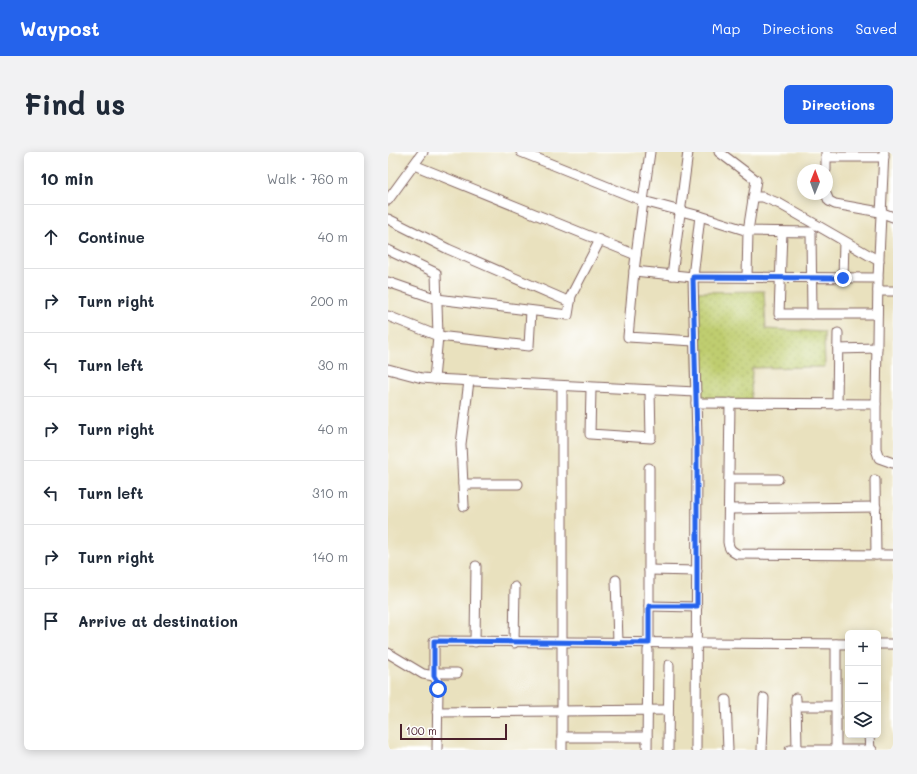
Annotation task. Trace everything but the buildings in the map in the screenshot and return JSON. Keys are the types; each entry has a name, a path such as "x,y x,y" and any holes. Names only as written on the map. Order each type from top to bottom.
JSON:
{"street":[{"path":"388,200 423,152"},
{"path":"521,152 643,201 680,210 748,231 811,232 812,314"},
{"path":"650,152 634,271 628,337 694,341"},
{"path":"672,275 688,152"},
{"path":"719,152 756,180 748,231 747,277"},
{"path":"826,154 884,154 880,212 877,314 876,449 879,458 893,464"},
{"path":"414,165 636,255"},
{"path":"753,197 763,197 780,204 879,261"},
{"path":"828,200 835,204 880,212 893,217"},
{"path":"696,750 696,392 693,277 700,216"},
{"path":"388,219 448,249 570,302"},
{"path":"782,232 779,314 877,314"},
{"path":"388,282 437,299 568,315 571,296 600,240"},
{"path":"843,278 844,242"},
{"path":"388,250 436,273 438,336 434,379"},
{"path":"634,271 693,277 878,278"},
{"path":"878,291 893,291"},
{"path":"388,316 438,336 529,346 531,311"},
{"path":"836,404 838,332"},
{"path":"838,349 877,348"},
{"path":"388,369 422,378 434,379 591,388 696,392"},
{"path":"464,506 461,444 469,381"},
{"path":"562,386 562,750"},
{"path":"591,388 590,434 651,438 650,390"},
{"path":"696,403 876,404"},
{"path":"730,403 729,548 737,554 893,555"},
{"path":"647,750 649,646 649,468"},
{"path":"729,479 778,479"},
{"path":"875,480 876,555"},
{"path":"463,484 518,484"},
{"path":"729,509 876,507"},
{"path":"475,642 476,566"},
{"path":"649,570 697,571"},
{"path":"616,580 618,642"},
{"path":"514,643 516,587"},
{"path":"649,606 697,606"},
{"path":"437,750 438,689 434,674 434,641 514,643 618,642 649,646 696,644 845,644"},
{"path":"836,644 836,750"},
{"path":"881,644 893,644"},
{"path":"388,652 423,674 456,673"},
{"path":"668,750 669,665"},
{"path":"762,750 764,698"},
{"path":"726,700 728,750"},
{"path":"797,750 796,702 836,706"},
{"path":"437,712 668,710"},
{"path":"562,737 647,737"},
{"path":"790,750 870,750 869,738"}],"green space":[{"path":"764,291 766,329 824,332 825,367 752,368 751,403 696,403 693,292"}],"route":[{"path":"438,689 437,681 434,676 434,641 649,643 649,606 697,606 697,439 693,277 843,278"}]}
